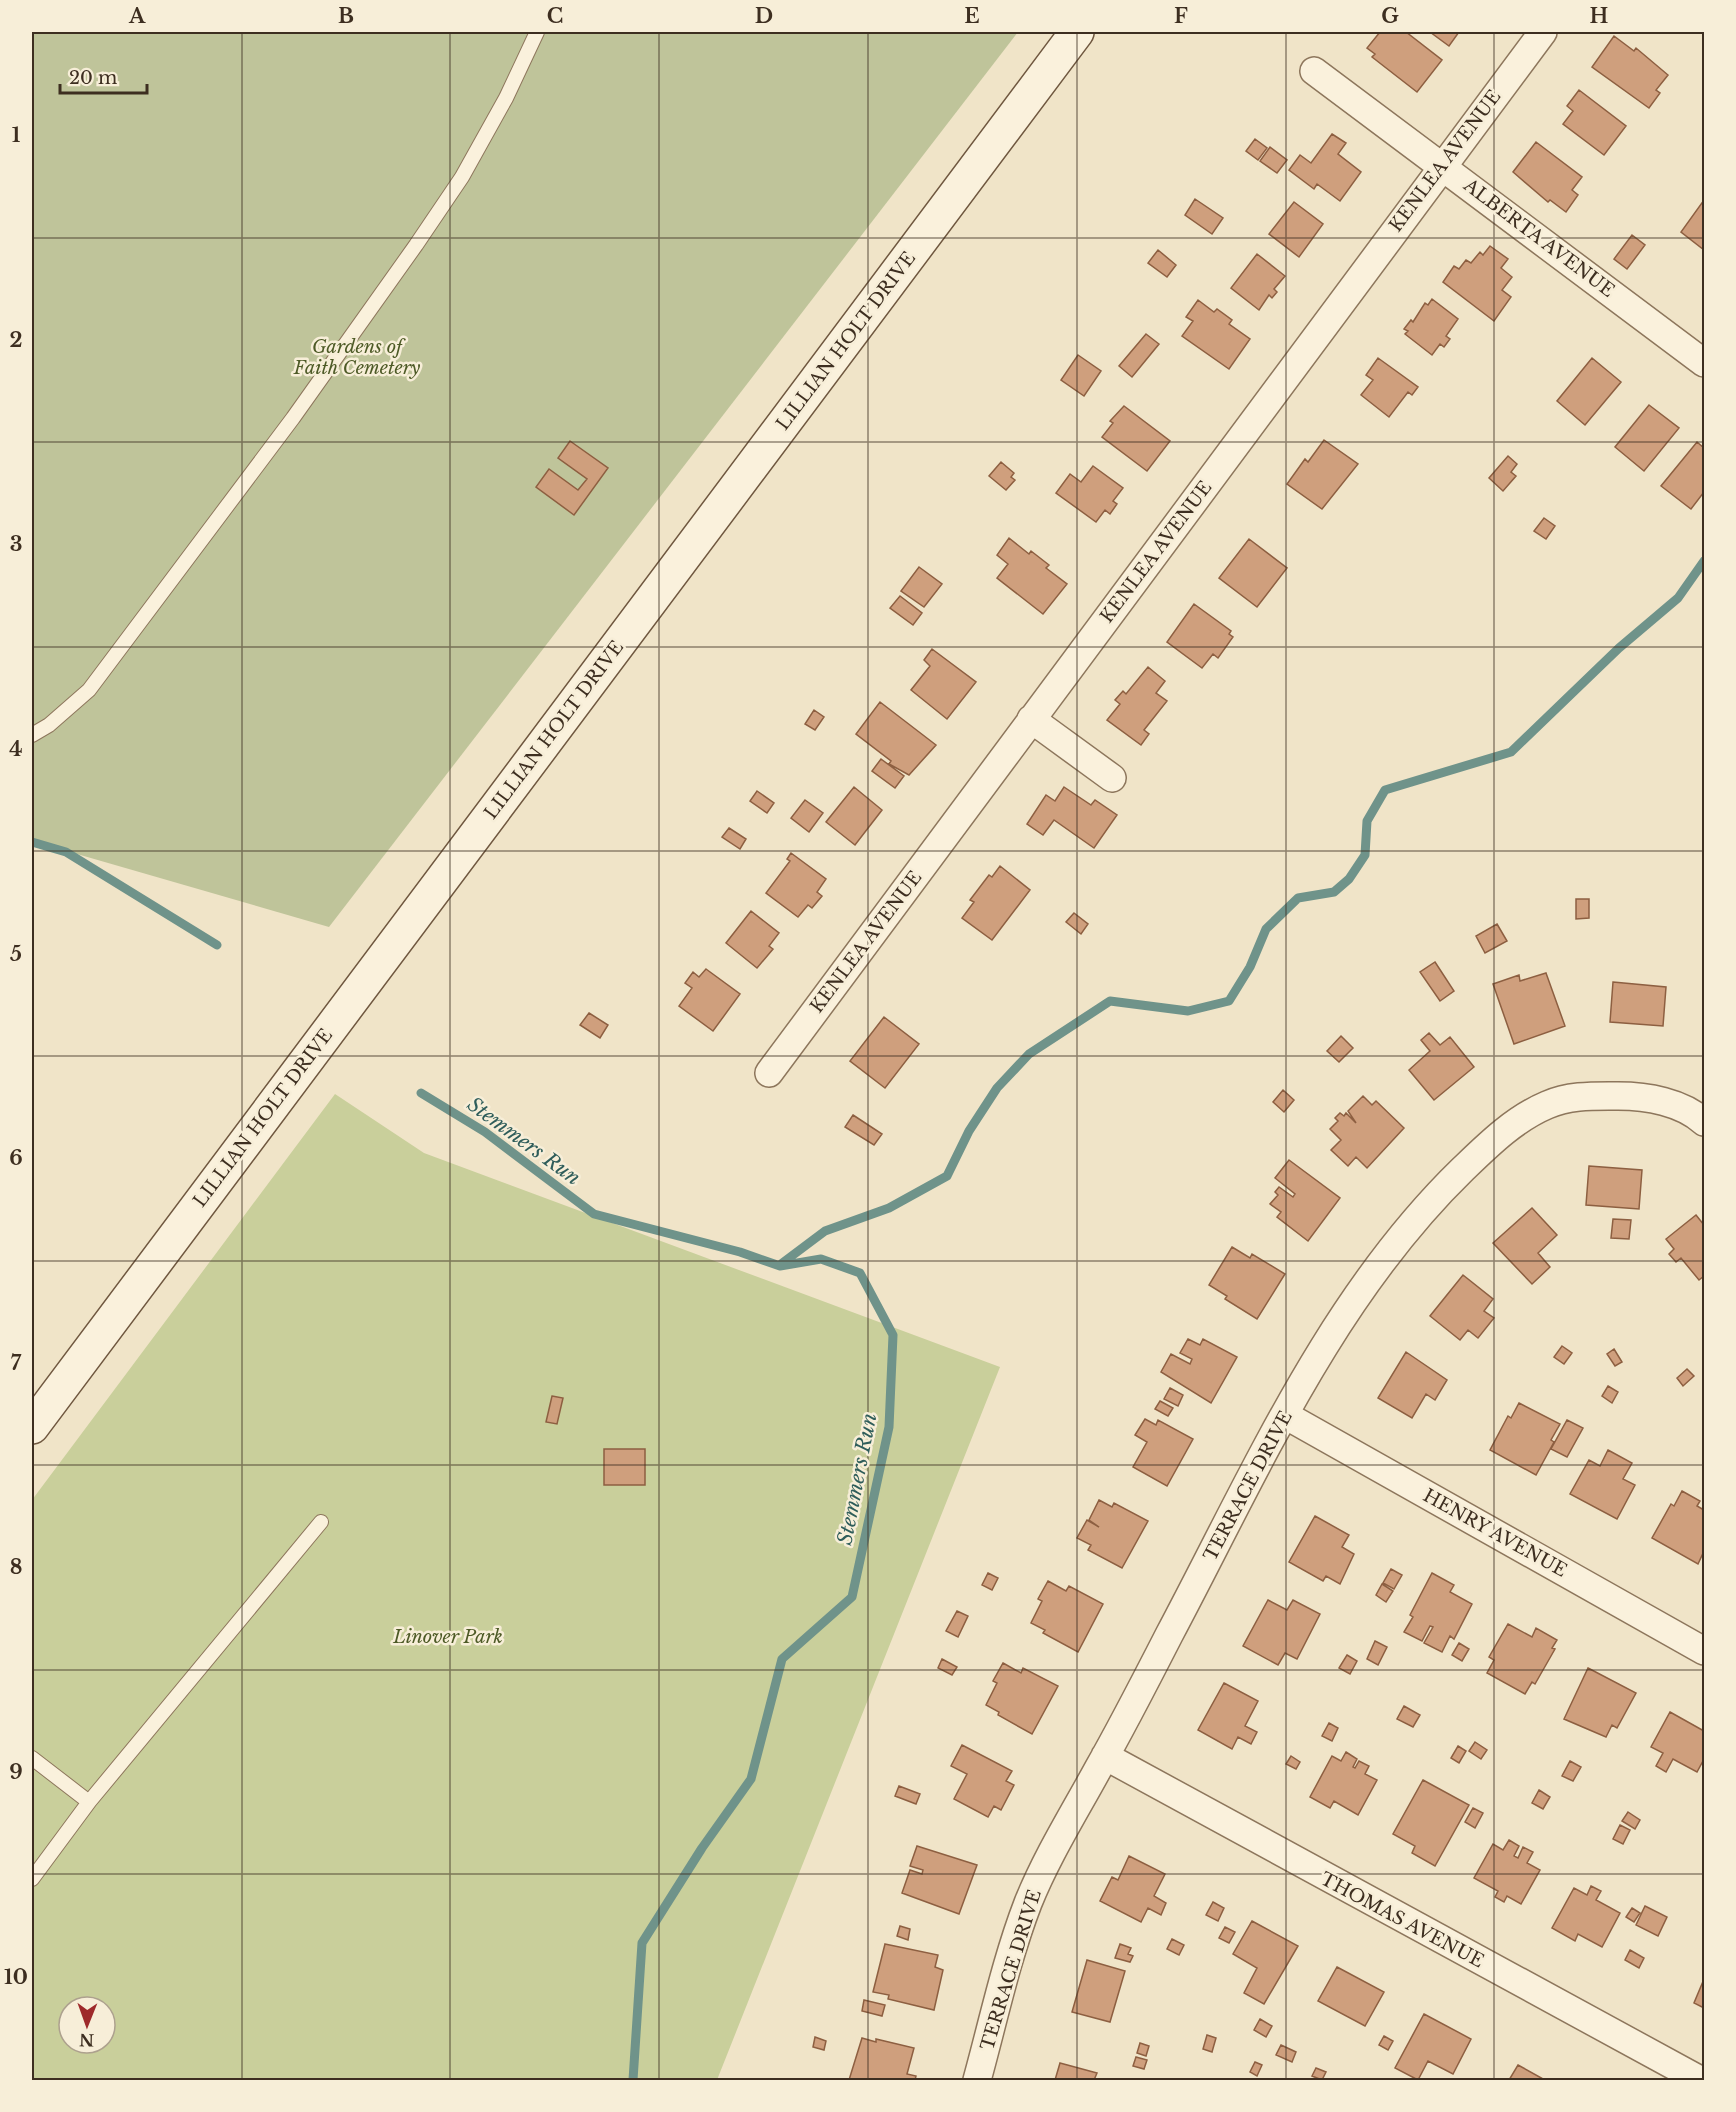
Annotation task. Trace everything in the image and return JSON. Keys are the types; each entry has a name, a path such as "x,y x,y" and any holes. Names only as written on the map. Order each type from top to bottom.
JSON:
{"main road":[{"name":"LILLIAN HOLT DRIVE","path":"32,1427 1077,32"}],"street":[{"name":"KENLEA AVENUE","path":"770,1072 1543,32"},
{"name":"ALBERTA AVENUE","path":"1314,71 1704,363"},
{"path":"1031,719 1112,778"},
{"name":"TERRACE DRIVE","path":"977,2080 1028,1904 1054,1848 1106,1756 1285,1415 1336,1326 1392,1246 1442,1190 1489,1144 1520,1119 1547,1105 1575,1096 1634,1096 1669,1104 1696,1115 1704,1122"},
{"name":"HENRY AVENUE","path":"1285,1415 1704,1651"},
{"name":"THOMAS AVENUE","path":"1106,1756 1700,2080"}],"lane":[{"path":"32,735 50,725 88,690 293,418 462,177 506,98 537,32"},
{"path":"32,1879 88,1802 321,1522"},
{"path":"32,1758 88,1802"}],"green space":[{"name":"Gardens of Faith Cemetery","path":"32,32 1018,32 329,927 32,841"},
{"name":"Linover Park","path":"335,1094 424,1153 1000,1367 717,2080 32,2080 32,1500"}],"building":[{"path":"1380,32 1406,32 1442,60 1417,92 1372,57 1375,54 1367,48"},
{"path":"1430,32 1459,32 1449,46"},
{"path":"1614,36 1634,51 1636,48 1668,75 1656,90 1660,93 1649,108 1592,67"},
{"path":"1579,90 1626,126 1604,155 1563,124 1573,111 1567,106"},
{"path":"1332,134 1346,143 1338,154 1361,172 1340,201 1317,184 1314,189 1289,170 1300,155 1311,163"},
{"path":"1255,139 1267,148 1258,160 1246,151"},
{"path":"1536,142 1582,177 1572,190 1578,195 1566,212 1550,200 1548,202 1513,172"},
{"path":"1270,147 1287,160 1277,173 1260,161"},
{"path":"1195,199 1223,218 1212,234 1185,215"},
{"path":"1704,200 1704,250 1681,232"},
{"path":"1294,202 1323,224 1299,257 1269,234"},
{"path":"1632,235 1645,245 1627,269 1614,259"},
{"path":"1490,246 1508,259 1501,268 1512,277 1502,290 1511,297 1494,321 1443,282 1454,266 1459,269 1466,260 1471,263 1480,252 1483,255"},
{"path":"1158,250 1176,265 1167,277 1148,263"},
{"path":"1257,254 1285,276 1274,289 1277,292 1272,298 1269,295 1259,310 1231,288"},
{"path":"1432,299 1458,319 1446,336 1450,339 1444,347 1440,344 1432,355 1405,334 1408,331 1404,329 1411,320 1413,322 1425,303 1428,305"},
{"path":"1198,300 1214,312 1217,309 1232,320 1229,324 1250,339 1229,369 1182,336 1193,321 1186,317"},
{"path":"1146,334 1159,344 1132,377 1119,366"},
{"path":"1078,355 1101,371 1084,396 1061,380"},
{"path":"1378,358 1418,387 1412,395 1408,392 1389,417 1361,395 1373,380 1366,375"},
{"path":"1592,358 1621,382 1585,425 1557,401"},
{"path":"1649,405 1679,428 1644,471 1615,447"},
{"path":"1124,406 1170,441 1147,471 1102,437 1113,423 1110,421"},
{"path":"1324,440 1358,464 1322,509 1287,484 1305,459 1308,462"},
{"path":"570,441 608,468 574,515 536,487 549,469 578,490 587,479 558,458"},
{"path":"1697,442 1704,448 1704,492 1691,509 1661,486"},
{"path":"1508,456 1517,464 1511,472 1516,476 1503,491 1489,478"},
{"path":"1001,462 1014,473 1011,477 1015,480 1006,490 989,476"},
{"path":"1093,466 1123,488 1113,501 1117,504 1110,514 1105,510 1096,522 1056,493 1070,474 1081,482"},
{"path":"1544,518 1555,526 1546,539 1534,531"},
{"path":"1009,538 1029,554 1031,551 1049,565 1046,568 1067,584 1043,614 997,578 1008,564 997,555"},
{"path":"1249,539 1287,568 1257,607 1219,578"},
{"path":"919,567 942,584 924,607 901,591"},
{"path":"900,596 922,613 913,625 890,608"},
{"path":"1194,604 1231,631 1229,634 1233,637 1218,658 1213,654 1202,668 1167,642"},
{"path":"932,649 976,682 947,719 911,690 930,666 924,660"},
{"path":"1148,667 1165,681 1156,693 1167,701 1144,730 1149,734 1141,745 1107,720 1120,704 1115,700 1123,691 1126,694"},
{"path":"880,702 936,745 909,775 889,764 891,761 856,734"},
{"path":"814,710 824,717 815,730 805,724"},
{"path":"881,759 904,776 895,788 872,771"},
{"path":"854,787 882,810 855,845 826,822"},
{"path":"1064,787 1091,805 1095,800 1117,815 1094,848 1054,820 1043,835 1027,824 1046,795 1055,801"},
{"path":"757,791 774,803 767,813 750,801"},
{"path":"805,800 823,813 809,832 791,818"},
{"path":"729,828 746,839 740,849 722,837"},
{"path":"791,853 826,879 817,892 822,896 812,908 808,905 798,917 766,893 790,861 787,859"},
{"path":"1000,866 1030,890 992,940 962,918 974,902 970,900 989,875 992,877"},
{"path":"1576,899 1589,899 1589,918 1576,919"},
{"path":"751,911 779,933 769,946 773,949 757,968 726,943"},
{"path":"1074,913 1088,924 1081,934 1066,922"},
{"path":"1497,924 1507,941 1485,953 1476,936"},
{"path":"1435,962 1454,991 1440,1001 1420,972"},
{"path":"706,969 740,994 713,1031 679,1006 692,988 685,983 693,972 699,977"},
{"path":"1546,973 1565,1026 1514,1044 1493,984 1519,975 1520,981"},
{"path":"1613,982 1666,987 1663,1026 1610,1022"},
{"path":"589,1013 608,1025 600,1038 580,1025"},
{"path":"884,1017 919,1044 885,1088 850,1061"},
{"path":"1429,1033 1440,1045 1450,1037 1474,1067 1434,1100 1409,1070 1430,1051 1421,1040"},
{"path":"1341,1036 1353,1048 1339,1062 1327,1051"},
{"path":"1283,1090 1294,1100 1284,1112 1273,1102"},
{"path":"1363,1096 1372,1105 1376,1101 1404,1128 1367,1168 1356,1157 1348,1166 1331,1150 1341,1140 1330,1129 1338,1121 1335,1118 1340,1113 1344,1116 1346,1113 1356,1123 1348,1111"},
{"path":"853,1115 882,1134 874,1145 845,1127"},
{"path":"1289,1160 1340,1198 1308,1241 1277,1217 1281,1212 1270,1204 1278,1195 1275,1192 1279,1187 1293,1197 1295,1194 1275,1178"},
{"path":"1589,1166 1642,1170 1639,1209 1586,1205"},
{"path":"1532,1208 1557,1235 1538,1253 1550,1267 1532,1284 1493,1243"},
{"path":"1696,1215 1704,1225 1704,1276 1699,1280 1681,1258 1676,1262 1669,1254 1674,1249 1666,1239"},
{"path":"1613,1219 1631,1220 1629,1239 1611,1238"},
{"path":"1232,1247 1250,1258 1252,1254 1285,1274 1257,1319 1225,1299 1227,1296 1209,1285"},
{"path":"1463,1275 1493,1299 1484,1311 1494,1318 1478,1338 1468,1330 1460,1340 1430,1316"},
{"path":"1188,1339 1200,1345 1203,1339 1237,1357 1211,1403 1161,1372 1171,1354 1190,1364 1192,1359 1180,1353"},
{"path":"1562,1346 1572,1353 1564,1364 1554,1357"},
{"path":"1614,1349 1622,1362 1615,1366 1607,1354"},
{"path":"1406,1352 1447,1380 1435,1400 1426,1394 1412,1418 1378,1398"},
{"path":"1687,1369 1694,1376 1683,1386 1677,1378"},
{"path":"1608,1386 1618,1392 1612,1403 1602,1396"},
{"path":"1170,1388 1183,1395 1178,1406 1164,1399"},
{"path":"552,1396 563,1398 557,1424 546,1422"},
{"path":"1160,1401 1173,1408 1168,1416 1155,1409"},
{"path":"1519,1403 1560,1424 1551,1440 1554,1442 1536,1475 1490,1450 1508,1416 1511,1418"},
{"path":"1145,1419 1156,1425 1158,1420 1193,1439 1167,1486 1133,1467 1147,1442 1135,1435"},
{"path":"1567,1420 1583,1428 1567,1457 1551,1449"},
{"path":"604,1449 645,1449 645,1485 604,1485"},
{"path":"1608,1450 1632,1463 1623,1479 1635,1485 1617,1519 1570,1494 1589,1460 1600,1466"},
{"path":"1682,1491 1700,1501 1697,1506 1704,1510 1704,1551 1698,1564 1652,1538 1671,1504 1674,1506"},
{"path":"1099,1500 1112,1507 1114,1503 1148,1521 1122,1568 1088,1550 1091,1545 1077,1538 1087,1520 1099,1527 1089,1520"},
{"path":"1315,1516 1349,1535 1342,1547 1354,1554 1340,1584 1326,1576 1323,1581 1289,1562"},
{"path":"1391,1569 1402,1575 1394,1589 1383,1583"},
{"path":"988,1573 998,1578 992,1590 982,1585"},
{"path":"1432,1573 1454,1585 1450,1592 1472,1604 1454,1639 1450,1636 1442,1652 1424,1643 1433,1627 1430,1626 1422,1641 1404,1632 1413,1617 1410,1615"},
{"path":"1048,1581 1066,1591 1069,1586 1103,1604 1078,1652 1043,1633 1045,1630 1031,1623 1042,1601 1038,1599"},
{"path":"1382,1584 1393,1591 1386,1602 1376,1595"},
{"path":"1268,1600 1287,1610 1293,1600 1320,1614 1297,1659 1285,1653 1278,1665 1243,1646"},
{"path":"957,1611 968,1616 958,1637 946,1631"},
{"path":"1508,1624 1532,1637 1536,1628 1557,1640 1552,1648 1555,1649 1535,1684 1532,1682 1525,1694 1487,1673 1494,1660 1489,1657"},
{"path":"1375,1641 1387,1647 1378,1665 1367,1659"},
{"path":"1459,1643 1469,1649 1462,1661 1452,1655"},
{"path":"1347,1655 1357,1661 1350,1674 1339,1668"},
{"path":"942,1659 957,1667 952,1675 938,1668"},
{"path":"1003,1663 1021,1673 1023,1668 1058,1686 1032,1734 998,1715 999,1712 986,1705 997,1683 993,1681"},
{"path":"1588,1668 1636,1693 1617,1728 1612,1725 1606,1737 1564,1719"},
{"path":"1224,1683 1258,1701 1245,1726 1257,1732 1251,1744 1238,1737 1232,1749 1198,1730"},
{"path":"1404,1706 1420,1715 1413,1727 1397,1719"},
{"path":"1670,1712 1704,1731 1704,1759 1697,1772 1673,1759 1666,1772 1656,1766 1663,1753 1651,1747"},
{"path":"1329,1723 1338,1728 1332,1741 1322,1736"},
{"path":"1475,1742 1487,1750 1481,1759 1469,1751"},
{"path":"962,1745 1012,1771 1006,1781 1014,1785 1001,1810 994,1806 988,1817 954,1799 967,1774 951,1766"},
{"path":"1458,1746 1466,1751 1459,1763 1451,1758"},
{"path":"1346,1752 1357,1759 1353,1767 1355,1768 1359,1761 1369,1766 1365,1774 1377,1780 1358,1815 1334,1801 1330,1808 1310,1797 1332,1756 1341,1761"},
{"path":"1291,1756 1300,1762 1296,1769 1286,1764"},
{"path":"1570,1761 1581,1767 1573,1781 1562,1776"},
{"path":"1423,1780 1469,1805 1435,1866 1412,1853 1415,1846 1393,1834"},
{"path":"899,1786 920,1794 916,1804 895,1796"},
{"path":"1539,1790 1550,1797 1543,1809 1532,1803"},
{"path":"1473,1808 1483,1813 1475,1828 1465,1822"},
{"path":"1628,1812 1640,1820 1635,1829 1622,1821"},
{"path":"1620,1825 1630,1830 1623,1844 1613,1839"},
{"path":"1509,1840 1519,1846 1514,1856 1518,1858 1523,1847 1533,1852 1527,1863 1540,1870 1521,1904 1507,1896 1504,1902 1495,1897 1498,1891 1474,1878 1493,1844 1503,1850"},
{"path":"917,1846 977,1865 959,1914 902,1893 910,1870 922,1874 923,1870 910,1866"},
{"path":"1129,1856 1165,1874 1154,1896 1166,1903 1161,1915 1148,1908 1141,1922 1100,1901 1112,1877 1118,1880"},
{"path":"1591,1886 1601,1891 1596,1900 1620,1913 1602,1947 1578,1934 1575,1941 1552,1928 1574,1888 1587,1895"},
{"path":"1213,1902 1224,1908 1218,1921 1206,1915"},
{"path":"1645,1906 1667,1917 1658,1936 1636,1925"},
{"path":"1632,1908 1640,1913 1634,1922 1626,1917"},
{"path":"1252,1921 1298,1946 1264,2004 1244,1993 1257,1968 1233,1954"},
{"path":"900,1926 910,1929 908,1940 897,1936"},
{"path":"1225,1927 1235,1932 1229,1943 1219,1938"},
{"path":"1172,1939 1184,1945 1179,1955 1167,1949"},
{"path":"885,1944 938,1955 935,1967 943,1970 934,2010 888,1999 889,1995 873,1992"},
{"path":"1120,1944 1131,1948 1128,1954 1133,1956 1130,1962 1115,1958"},
{"path":"1630,1950 1644,1958 1639,1968 1625,1960"},
{"path":"1087,1960 1125,1971 1110,2022 1072,2012"},
{"path":"1337,1967 1384,1992 1365,2026 1318,2001"},
{"path":"1704,1979 1704,2008 1694,2003"},
{"path":"864,2000 885,2005 882,2016 862,2011"},
{"path":"1424,2014 1471,2039 1453,2074 1428,2061 1418,2080 1395,2068"},
{"path":"1260,2019 1272,2026 1266,2037 1254,2030"},
{"path":"1207,2035 1216,2038 1212,2052 1203,2049"},
{"path":"1384,2036 1393,2041 1388,2050 1379,2045"},
{"path":"815,2037 826,2041 824,2050 813,2047"},
{"path":"862,2038 914,2048 907,2074 916,2076 915,2080 849,2080"},
{"path":"1140,2043 1149,2046 1146,2056 1137,2053"},
{"path":"1281,2045 1296,2052 1292,2062 1276,2055"},
{"path":"1136,2057 1147,2060 1144,2069 1133,2066"},
{"path":"1255,2062 1262,2065 1257,2076 1250,2072"},
{"path":"1060,2063 1097,2073 1094,2080 1055,2080"},
{"path":"1518,2065 1545,2080 1509,2080"},
{"path":"1316,2068 1326,2072 1322,2080 1312,2076"}],"waterway":[{"path":"781,1264 825,1231 889,1208 947,1176 969,1131 997,1088 1029,1054 1110,1001 1188,1011 1229,1001 1250,967 1266,929 1298,898 1334,892 1349,879 1365,855 1367,821 1385,790 1511,752 1619,648 1678,598 1704,561"},
{"name":"Stemmers Run","path":"32,842 66,852 217,945"},
{"name":"Stemmers Run","path":"421,1093 485,1132 594,1214 740,1252 780,1266 821,1259 860,1273 893,1335 889,1427 852,1597 782,1659 751,1779 702,1848 642,1943 633,2080"}]}
